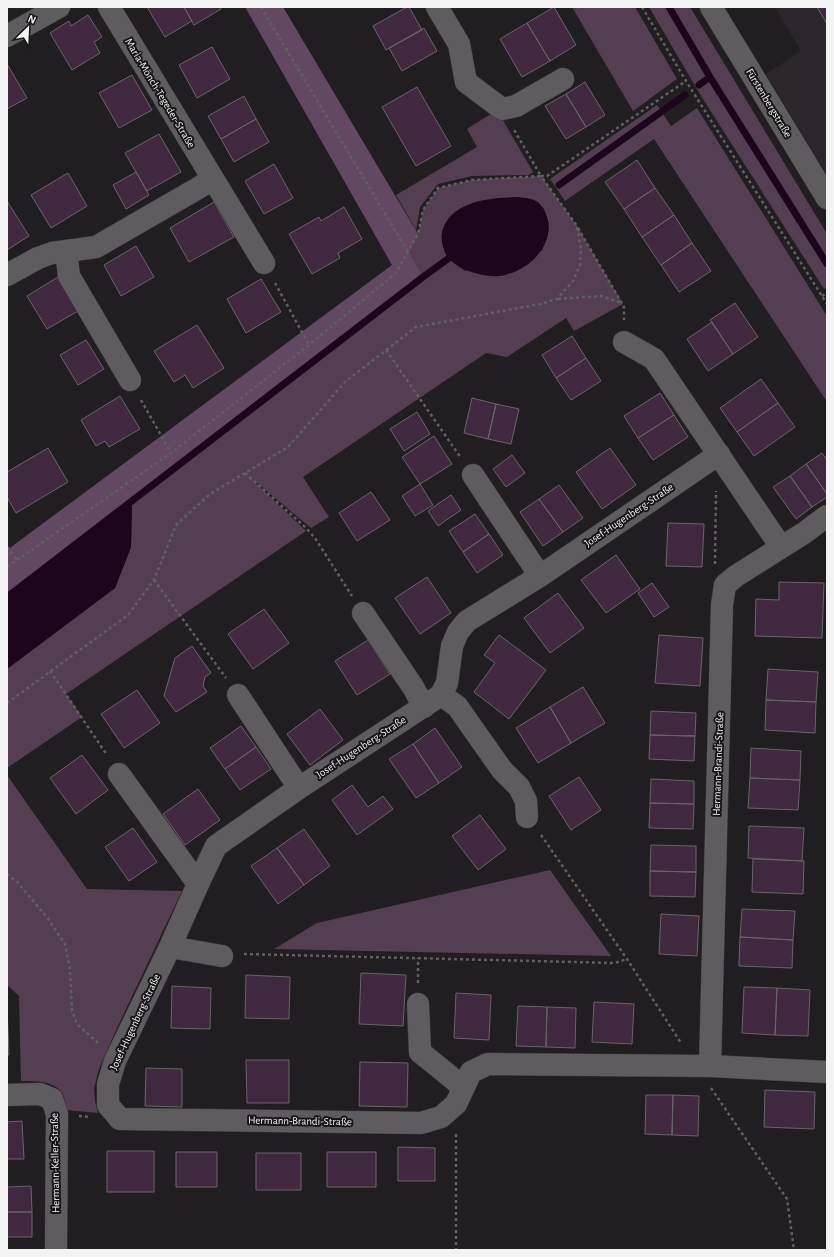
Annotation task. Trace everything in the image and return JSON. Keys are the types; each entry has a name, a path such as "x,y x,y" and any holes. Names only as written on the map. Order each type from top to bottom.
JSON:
{"street":[{"path":"7,36 59,7"},
{"name":"Maria-Mönch-Tegeder-Straße","path":"109,7 264,263"},
{"path":"436,7 458,44 466,82 502,109 516,106 563,78"},
{"name":"Fürstenbergstraße","path":"711,7 827,198"},
{"path":"7,275 38,258 52,253 96,247 200,187 212,178"},
{"path":"66,251 69,276 130,380"},
{"path":"624,342 654,359 781,547"},
{"name":"Josef-Hugenberg-Straße","path":"120,1119 108,1105 108,1084 115,1061 170,947 216,846 299,788 441,695 447,683 452,646 458,632 467,621 722,459"},
{"path":"473,475 540,576"},
{"path":"725,584 804,533 827,516"},
{"name":"Hermann-Brandi-Straße","path":"703,1066 722,604 725,584"},
{"path":"363,613 413,687 424,707"},
{"path":"238,695 299,788"},
{"path":"441,695 457,706 502,770 519,787 526,802 527,817"},
{"path":"119,774 198,884"},
{"path":"170,947 222,956"},
{"path":"418,1004 420,1052 459,1096"},
{"name":"Hermann-Brandi-Straße","path":"120,1119 421,1123 441,1117 459,1096 471,1072 488,1064 703,1066 827,1072"},
{"name":"Hermann-Keller-Straße","path":"7,1095 40,1094 52,1099 56,1114 56,1250"}],"path":[{"path":"261,7 408,252"},
{"path":"642,7 686,81 827,304"},
{"path":"7,567 171,453 309,345 396,274 418,234 423,210 438,188 472,180 547,176 686,81"},
{"path":"502,109 541,176 577,226 623,304 624,342"},
{"path":"558,299 573,281 580,265 581,249 577,226"},
{"path":"264,263 309,345"},
{"path":"822,296 827,293"},
{"path":"7,703 128,615 154,580 176,525 210,494 288,447 345,382 416,327 540,304 558,299 601,296 623,304"},
{"path":"386,350 473,475"},
{"path":"130,380 171,453"},
{"path":"722,459 716,492 715,574 725,584"},
{"path":"245,473 305,526 315,538 363,613"},
{"path":"7,547 17,560"},
{"path":"154,580 238,695"},
{"path":"50,671 119,774"},
{"path":"527,817 703,1066 787,1199 794,1250"},
{"path":"7,874 17,882 46,916 65,944 70,970 72,1010 77,1024 90,1034 115,1061"},
{"path":"222,956 244,954 616,963 627,959"},
{"path":"456,1250 459,1096"}],"shaded area":[{"path":"245,7 283,7 418,234 409,252 423,277 7,597 7,550 392,265"},
{"path":"572,7 635,7 677,79 633,111"},
{"path":"649,7 690,7 827,234 827,287 824,289 701,96"},
{"path":"775,7 827,7 827,175 766,74 801,51"},
{"path":"657,105 671,126 697,108 827,316 827,402 654,139 565,201 550,179"},
{"path":"497,110 533,172 529,175 472,176 438,184 420,207 416,230 396,195 477,147 467,129"},
{"path":"541,176 577,226 623,304 574,331 566,318 507,357 486,353 303,477 329,517 311,528 251,478 306,531 66,694 82,717 7,768 7,669 115,588 131,547 132,502 423,277 408,252 418,234 423,210 438,188 472,180","holes":["543,207 548,220 548,229 542,251 465,271 448,259 444,251"]},
{"path":"518,197 532,199 539,203 545,212 548,222 546,242 535,258 518,270 496,276 487,276 475,273 461,268 451,260 445,251 442,240 443,230 448,220 457,211 470,204 482,201"},
{"path":"132,502 131,547 115,588 7,669 7,597"},
{"path":"7,775 87,889 182,891 99,1069 94,1088 98,1113 66,1110 65,1100 58,1088 37,1081 21,1081 19,996 7,985"},
{"path":"550,870 611,956 274,949 317,923"}],"building":[{"path":"147,7 184,7 192,21 165,37"},
{"path":"184,7 220,7 221,9 194,25"},
{"path":"409,7 422,30 386,50 373,26"},
{"path":"554,7 576,45 550,61 527,23"},
{"path":"817,7 827,7 827,24"},
{"path":"88,15 102,37 94,42 100,53 72,70 50,33 69,21 71,26"},
{"path":"527,23 550,61 522,77 500,39"},
{"path":"424,28 437,51 402,71 389,48"},
{"path":"212,47 230,79 197,98 179,65"},
{"path":"7,64 27,98 7,109"},
{"path":"132,75 152,110 119,128 99,93"},
{"path":"585,82 605,115 586,127 566,94"},
{"path":"417,87 451,146 416,166 382,107"},
{"path":"566,94 586,127 566,139 545,106"},
{"path":"244,96 256,119 221,139 208,116"},
{"path":"256,119 269,142 234,162 221,139"},
{"path":"159,134 181,172 147,191 125,153"},
{"path":"637,160 655,188 624,209 605,182"},
{"path":"274,164 293,198 264,214 245,181"},
{"path":"136,172 149,195 126,209 113,185"},
{"path":"68,173 87,206 51,228 31,195"},
{"path":"655,188 674,215 642,237 624,209"},
{"path":"7,201 29,236 7,250"},
{"path":"214,202 234,237 189,262 170,228"},
{"path":"344,207 362,239 338,253 340,258 312,274 289,234 319,217 321,221"},
{"path":"674,215 692,243 661,265 642,237"},
{"path":"692,243 711,271 679,292 661,265"},
{"path":"136,246 154,277 121,296 104,265"},
{"path":"58,277 78,311 47,329 27,296"},
{"path":"261,279 281,312 246,333 227,299"},
{"path":"735,303 758,337 733,354 710,320"},
{"path":"712,322 733,354 708,371 687,339"},
{"path":"197,325 224,368 193,388 185,375 174,382 154,351"},
{"path":"572,336 586,358 556,378 542,355"},
{"path":"86,340 104,369 78,385 60,355"},
{"path":"586,358 601,381 571,400 556,378"},
{"path":"761,379 778,403 737,432 720,408"},
{"path":"660,393 674,415 638,438 624,416"},
{"path":"120,396 140,429 109,447 105,441 96,446 81,420"},
{"path":"472,398 496,404 488,439 464,433"},
{"path":"778,403 795,427 754,456 737,432"},
{"path":"496,404 519,409 511,444 488,439"},
{"path":"417,412 430,434 404,451 390,429"},
{"path":"674,415 688,437 653,460 638,438"},
{"path":"434,436 452,464 420,484 402,457"},
{"path":"48,448 68,482 16,513 7,497 7,472"},
{"path":"610,448 636,485 602,509 576,472"},
{"path":"822,453 827,460 827,494 806,464"},
{"path":"512,455 525,473 506,487 493,469"},
{"path":"806,464 827,494 827,497 812,507 790,476"},
{"path":"790,476 812,507 796,519 773,487"},
{"path":"420,484 433,505 415,516 402,496"},
{"path":"559,485 583,518 563,532 539,499"},
{"path":"371,492 390,520 357,541 339,513"},
{"path":"451,495 461,510 438,526 428,511"},
{"path":"539,499 563,532 543,546 520,512"},
{"path":"475,514 489,534 463,552 449,531"},
{"path":"668,523 704,524 702,567 666,566"},
{"path":"489,534 503,555 477,573 463,552"},
{"path":"616,555 640,589 606,613 581,580"},
{"path":"427,577 451,613 420,634 395,598"},
{"path":"779,582 824,583 822,638 755,636 756,599 779,600"},
{"path":"652,583 669,607 654,617 638,593"},
{"path":"558,593 584,628 550,653 524,618"},
{"path":"264,609 289,643 253,669 228,634"},
{"path":"499,635 546,670 509,719 474,692 495,663 484,655"},
{"path":"659,635 703,638 700,686 655,683"},
{"path":"368,640 390,674 357,695 335,661"},
{"path":"192,646 211,673 205,677 203,686 207,692 176,712 164,696 175,658"},
{"path":"768,669 818,672 816,702 766,700"},
{"path":"583,687 605,723 571,743 550,707"},
{"path":"137,690 160,723 124,748 101,714"},
{"path":"766,700 816,702 815,733 765,730"},
{"path":"550,707 571,743 538,763 516,728"},
{"path":"320,709 343,740 310,765 287,734"},
{"path":"651,711 696,713 695,736 650,735"},
{"path":"241,726 256,747 225,769 210,748"},
{"path":"435,728 462,767 439,783 413,744"},
{"path":"650,735 695,736 694,761 649,759"},
{"path":"413,744 439,783 416,798 389,759"},
{"path":"256,747 271,769 240,790 225,769"},
{"path":"751,748 801,751 800,780 750,778"},
{"path":"82,755 108,790 76,814 50,778"},
{"path":"579,777 601,810 571,830 549,796"},
{"path":"750,778 800,780 798,810 748,808"},
{"path":"651,779 694,781 694,804 650,803"},
{"path":"352,785 368,807 383,796 393,809 357,835 332,800"},
{"path":"198,789 220,820 185,845 163,814"},
{"path":"650,803 694,804 693,829 649,828"},
{"path":"480,815 506,849 478,870 452,836"},
{"path":"749,826 804,828 802,861 748,858"},
{"path":"133,828 157,862 129,881 105,847"},
{"path":"304,829 330,866 304,885 277,848"},
{"path":"651,845 696,846 696,872 650,871"},
{"path":"277,848 304,885 278,904 251,866"},
{"path":"753,859 804,861 803,894 752,892"},
{"path":"650,871 696,872 695,897 650,896"},
{"path":"742,909 795,911 793,940 740,937"},
{"path":"661,914 699,916 697,956 659,954"},
{"path":"740,937 793,940 792,968 739,966"},
{"path":"361,973 406,975 403,1026 359,1024"},
{"path":"246,975 290,977 289,1019 245,1018"},
{"path":"172,986 211,988 210,1029 171,1028"},
{"path":"744,987 777,988 775,1035 742,1033"},
{"path":"777,988 810,990 808,1036 775,1035"},
{"path":"456,993 491,995 489,1040 454,1038"},
{"path":"594,1002 634,1004 632,1044 592,1042"},
{"path":"7,1006 9,1055 7,1055"},
{"path":"518,1006 547,1007 546,1047 516,1046"},
{"path":"547,1007 576,1008 575,1048 546,1047"},
{"path":"246,1060 289,1060 289,1103 247,1103"},
{"path":"360,1062 408,1063 407,1107 359,1106"},
{"path":"146,1068 182,1069 182,1107 145,1106"},
{"path":"765,1090 815,1092 814,1129 764,1127"},
{"path":"646,1095 673,1095 672,1135 645,1134"},
{"path":"673,1095 699,1096 698,1136 672,1135"},
{"path":"22,1121 24,1159 7,1159 7,1122"},
{"path":"398,1147 435,1148 435,1181 398,1181"},
{"path":"107,1151 154,1151 154,1192 107,1192"},
{"path":"176,1152 217,1152 217,1187 176,1187"},
{"path":"327,1152 376,1152 376,1187 327,1187"},
{"path":"256,1153 301,1153 301,1190 256,1190"},
{"path":"31,1186 32,1212 7,1212 7,1187"},
{"path":"7,1212 32,1212 32,1237 7,1237"}],"waterway":[{"path":"669,7 710,77 699,85"},
{"path":"710,77 827,264"},
{"path":"559,185 685,95"},
{"path":"7,597 456,253"}]}
